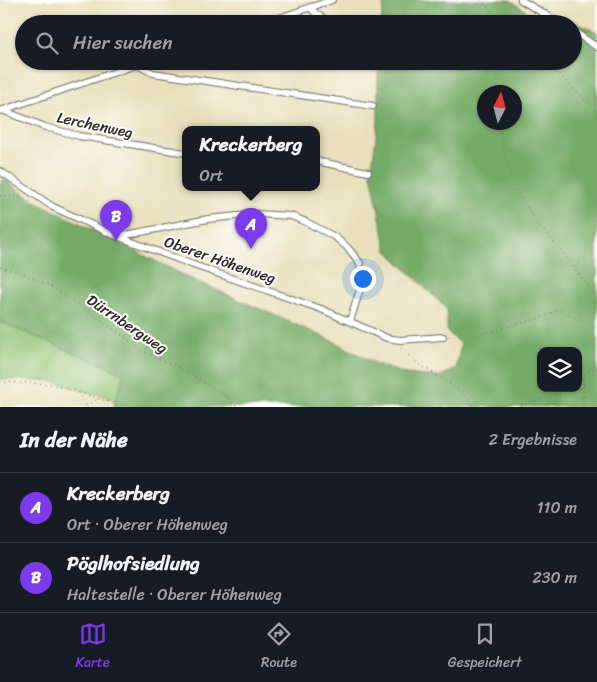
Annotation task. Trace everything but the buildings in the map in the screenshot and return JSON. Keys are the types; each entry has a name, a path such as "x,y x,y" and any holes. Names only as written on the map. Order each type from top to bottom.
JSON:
{"street":[{"path":"287,15 332,0"},
{"path":"521,0 546,15"},
{"path":"310,7 317,15"},
{"path":"582,37 597,47"},
{"path":"1,110 122,70"},
{"path":"147,70 153,73 373,106"},
{"name":"Lerchenweg","path":"1,110 45,127 79,136 182,152"},
{"path":"320,162 368,172"},
{"name":"Oberer Höhenweg","path":"0,171 49,204 114,235 196,266 298,300 387,338 400,340 443,337"},
{"path":"114,235 131,234 208,219 258,214 291,216 334,237 348,248 360,263 362,284 350,321"}],"path":[{"path":"480,0 490,8 495,15"},
{"path":"497,85 499,70"},
{"path":"554,70 597,111"},
{"path":"501,130 505,159 515,189 537,223 597,298"},
{"path":"0,196 9,195 21,197 35,204 49,204"},
{"path":"574,267 581,262"},
{"name":"Dürrnbergweg","path":"0,267 23,274 54,288 143,351 189,373 227,397 237,407"},
{"path":"443,337 477,335 540,318 558,310 597,327"},
{"path":"402,349 416,362 463,394 474,407"},
{"path":"583,407 584,375 597,365"},
{"path":"0,382 51,384 99,398 120,407"},
{"path":"77,391 85,406 99,398"},
{"path":"516,407 565,392"}],"green space":[{"path":"384,0 510,0 529,13 546,15 382,15"},
{"path":"582,25 597,32 597,407 113,407 124,374 0,322 0,184 4,179 33,200 187,277 333,341 377,364 405,374 439,377 456,369 461,344 447,332 447,309 387,251 371,174 378,122 378,70 582,70"},
{"path":"0,322 125,374 116,400 52,381 0,379"}],"place":[{"name":"Pöglhofsiedlung","path":"116,241"},
{"name":"Kreckerberg","path":"251,249"}]}
